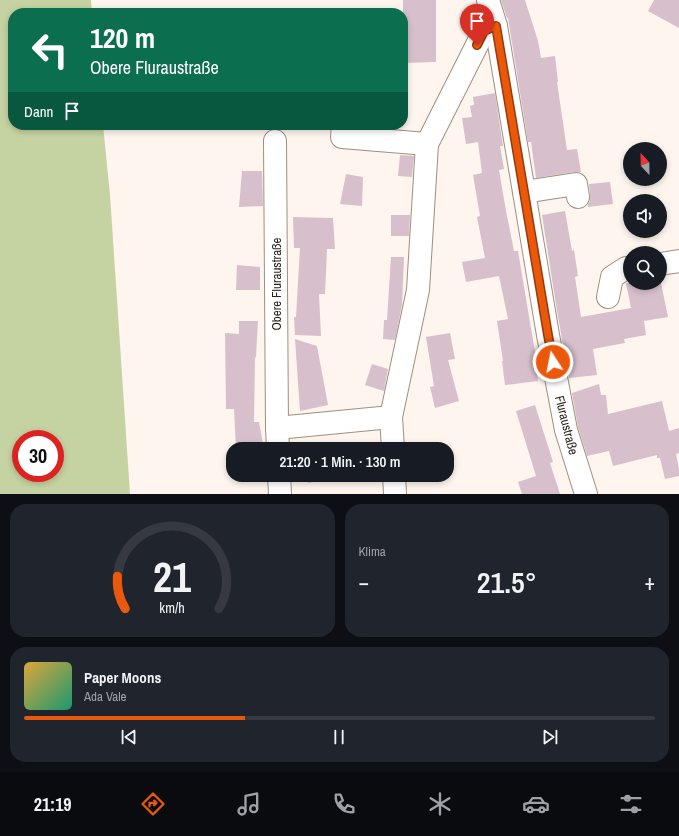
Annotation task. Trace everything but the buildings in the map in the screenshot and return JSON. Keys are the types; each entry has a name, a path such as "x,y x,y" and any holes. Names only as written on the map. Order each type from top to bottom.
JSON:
{"street":[{"name":"Fluraustraße","path":"488,0 496,26 548,335 566,430 586,494"},
{"path":"393,442 391,417 418,290 427,144 484,31 496,26"},
{"path":"343,130 342,137 427,144"},
{"name":"Obere Fluraustraße","path":"275,140 278,438 391,417"},
{"path":"524,192 576,184 578,197"},
{"path":"667,263 679,261"},
{"path":"608,297 612,277 623,270"},
{"path":"279,482 280,494"},
{"path":"394,482 395,494"}],"green space":[{"path":"0,0 91,0 92,8 8,8 8,130 104,130 110,195 130,494 0,494"}],"route":[{"path":"477,45 484,31 496,26 553,362"}]}
